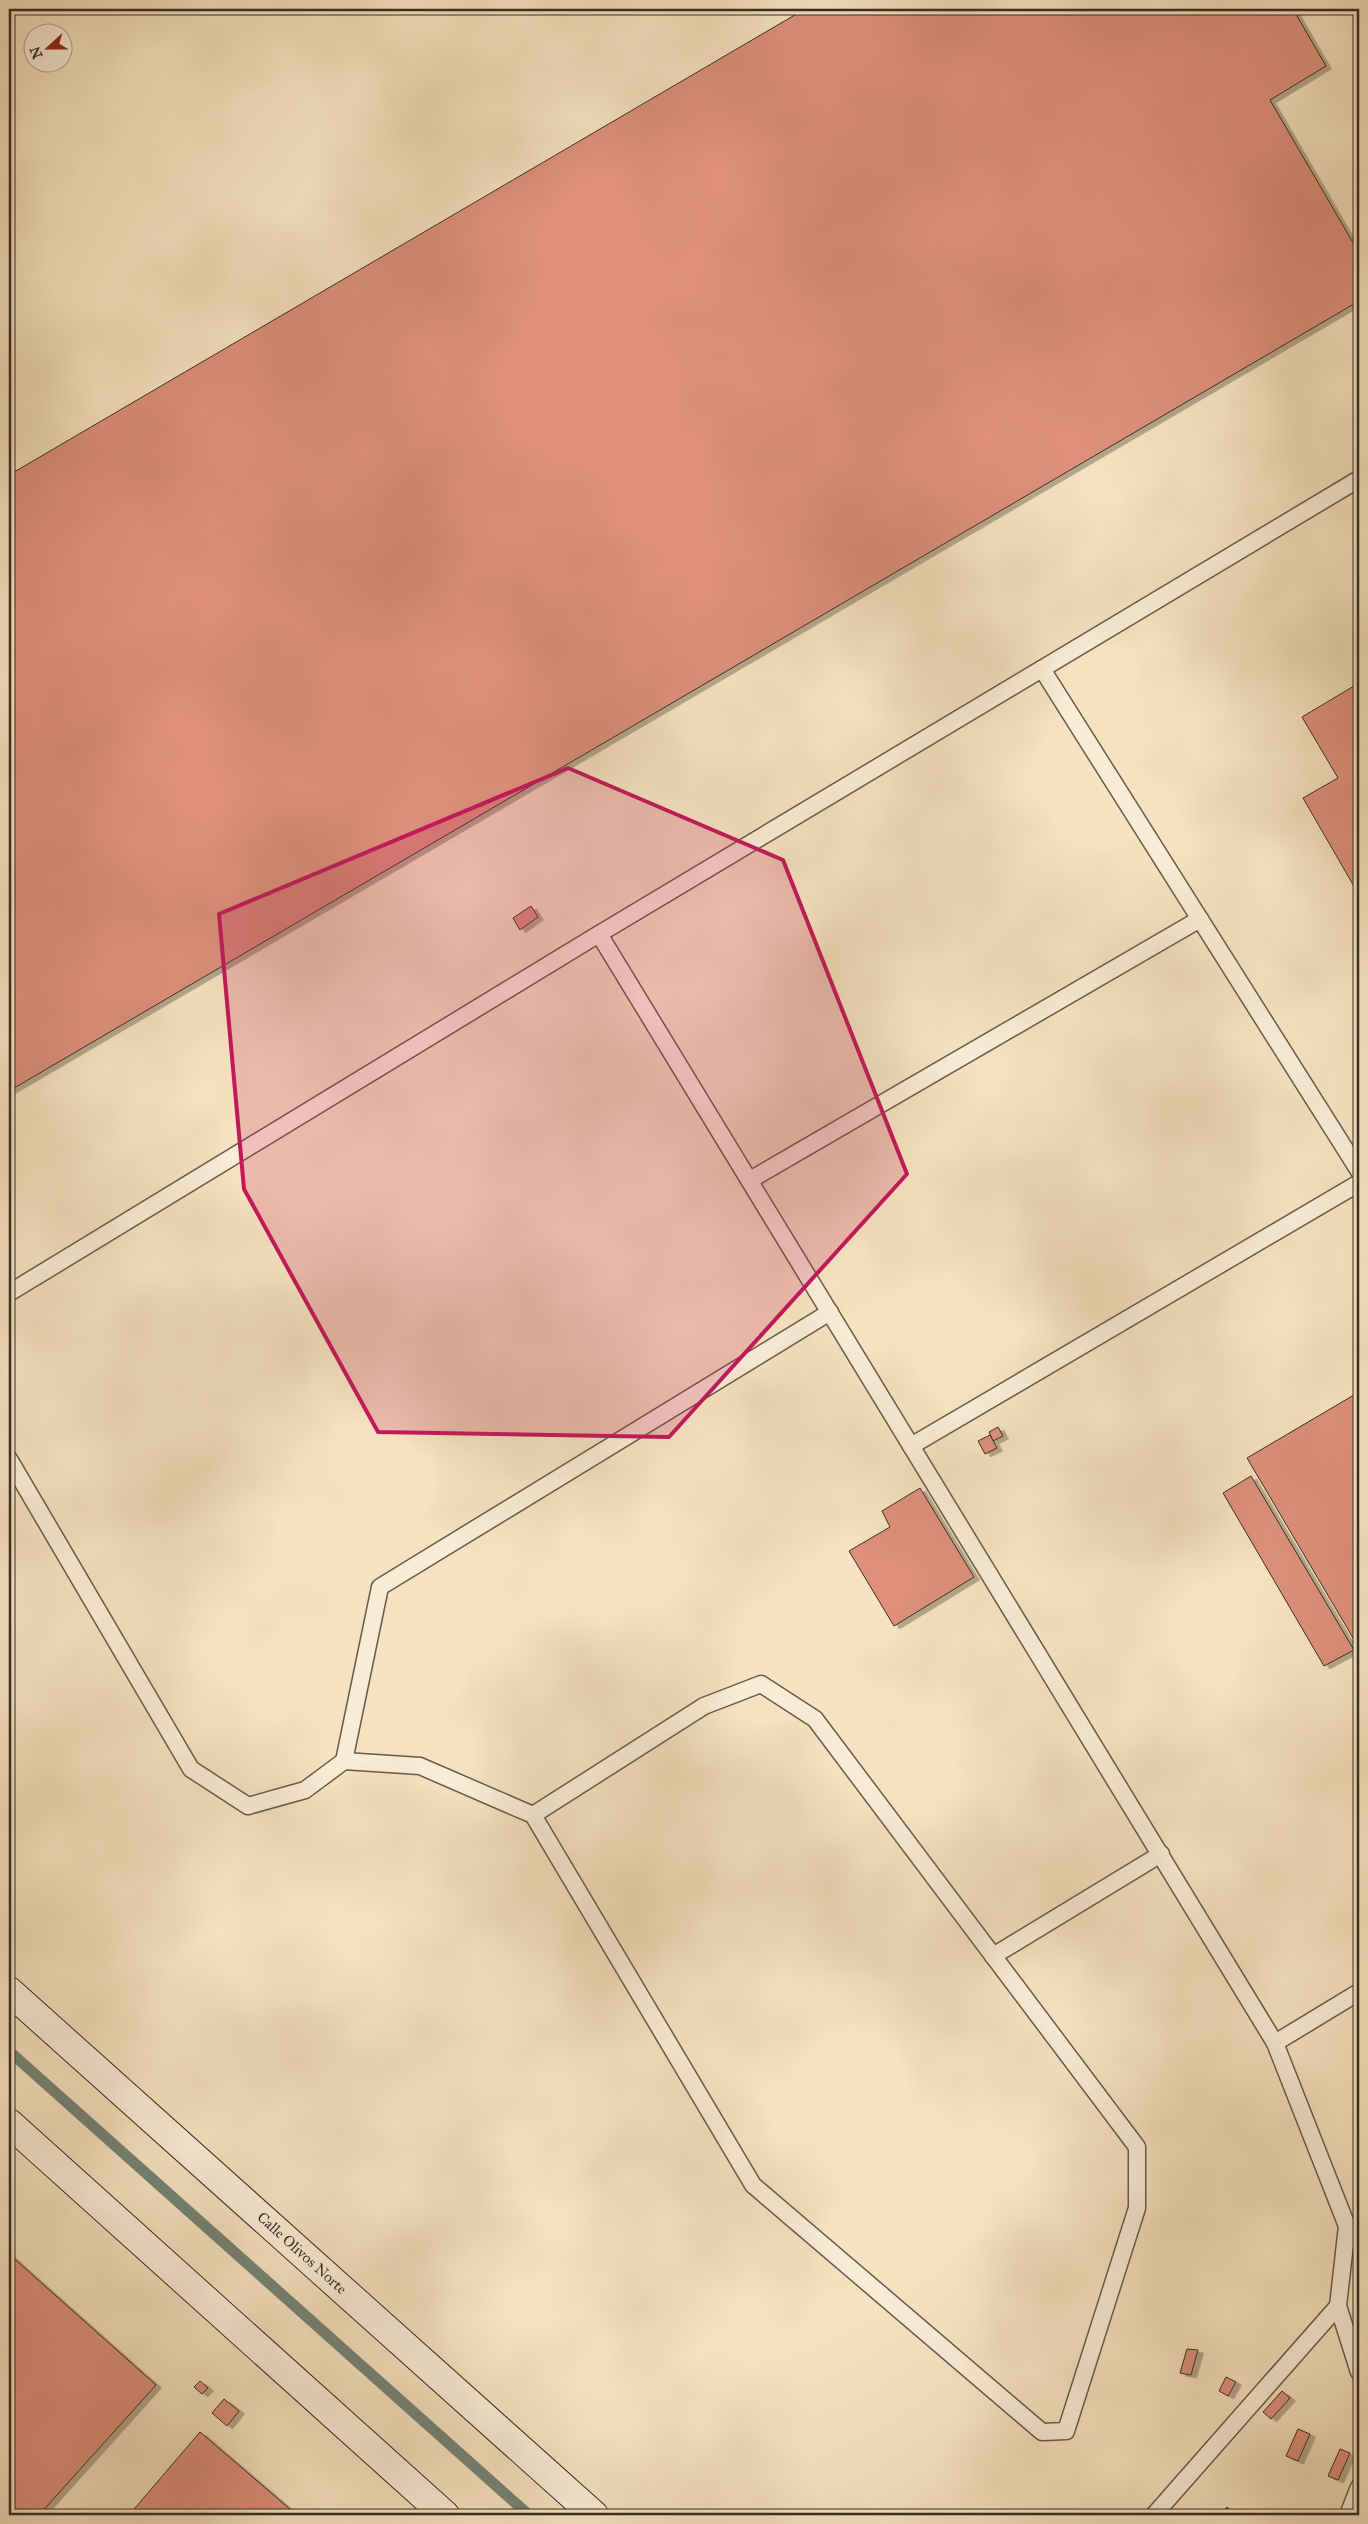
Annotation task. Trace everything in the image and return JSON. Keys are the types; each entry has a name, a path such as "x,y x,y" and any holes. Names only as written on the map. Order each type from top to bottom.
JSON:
{"main road":[{"name":"Calle Olivos Norte","path":"9,1990 594,2515"},
{"path":"9,2123 445,2515"}],"lane":[{"path":"9,1293 599,934 1359,479"},
{"path":"1042,669 1359,1171"},
{"path":"750,1180 1200,919"},
{"path":"599,934 1275,2043 1347,2226 1359,2243"},
{"path":"911,1446 1359,1183"},
{"path":"344,1761 380,1587 830,1312"},
{"path":"9,1459 191,1770 248,1806 305,1790 344,1761 420,1766 533,1815 753,2185 1042,2432 1066,2431 1137,2208 1137,2147 815,1719 761,1684 704,1706 533,1815"},
{"path":"993,1956 1160,1854"},
{"path":"1275,2043 1359,1992"},
{"path":"1347,2226 1338,2306 1359,2372"},
{"path":"1154,2515 1338,2306"},
{"path":"1348,2515 1359,2487"}],"highlighted area":[{"path":"568,768 783,860 907,1174 669,1437 378,1432 244,1189 219,914"}],"building":[{"path":"805,9 1293,9 1326,66 1270,100 1359,253 1359,301 9,1091 9,475"},
{"path":"1359,683 1359,895 1303,798 1338,778 1302,717"},
{"path":"531,906 538,917 520,930 513,918"},
{"path":"1359,1392 1359,1648 1247,1458"},
{"path":"998,1427 1003,1436 993,1441 989,1432"},
{"path":"990,1435 997,1448 985,1454 978,1441"},
{"path":"1251,1476 1354,1650 1324,1666 1223,1493"},
{"path":"920,1488 974,1577 894,1626 849,1551 890,1527 882,1511"},
{"path":"9,2254 156,2385 39,2515 9,2515"},
{"path":"1187,2349 1198,2350 1191,2375 1180,2373"},
{"path":"1226,2377 1236,2382 1228,2396 1219,2391"},
{"path":"200,2381 208,2388 202,2394 194,2387"},
{"path":"1282,2391 1290,2398 1271,2419 1263,2412"},
{"path":"224,2399 239,2411 227,2426 212,2413"},
{"path":"1298,2429 1310,2434 1298,2461 1286,2456"},
{"path":"200,2432 291,2510 287,2515 129,2515"},
{"path":"1340,2449 1350,2453 1338,2480 1328,2476"},
{"path":"1227,2507 1236,2515 1220,2515"}],"waterway":[{"path":"9,2051 529,2515"}]}
